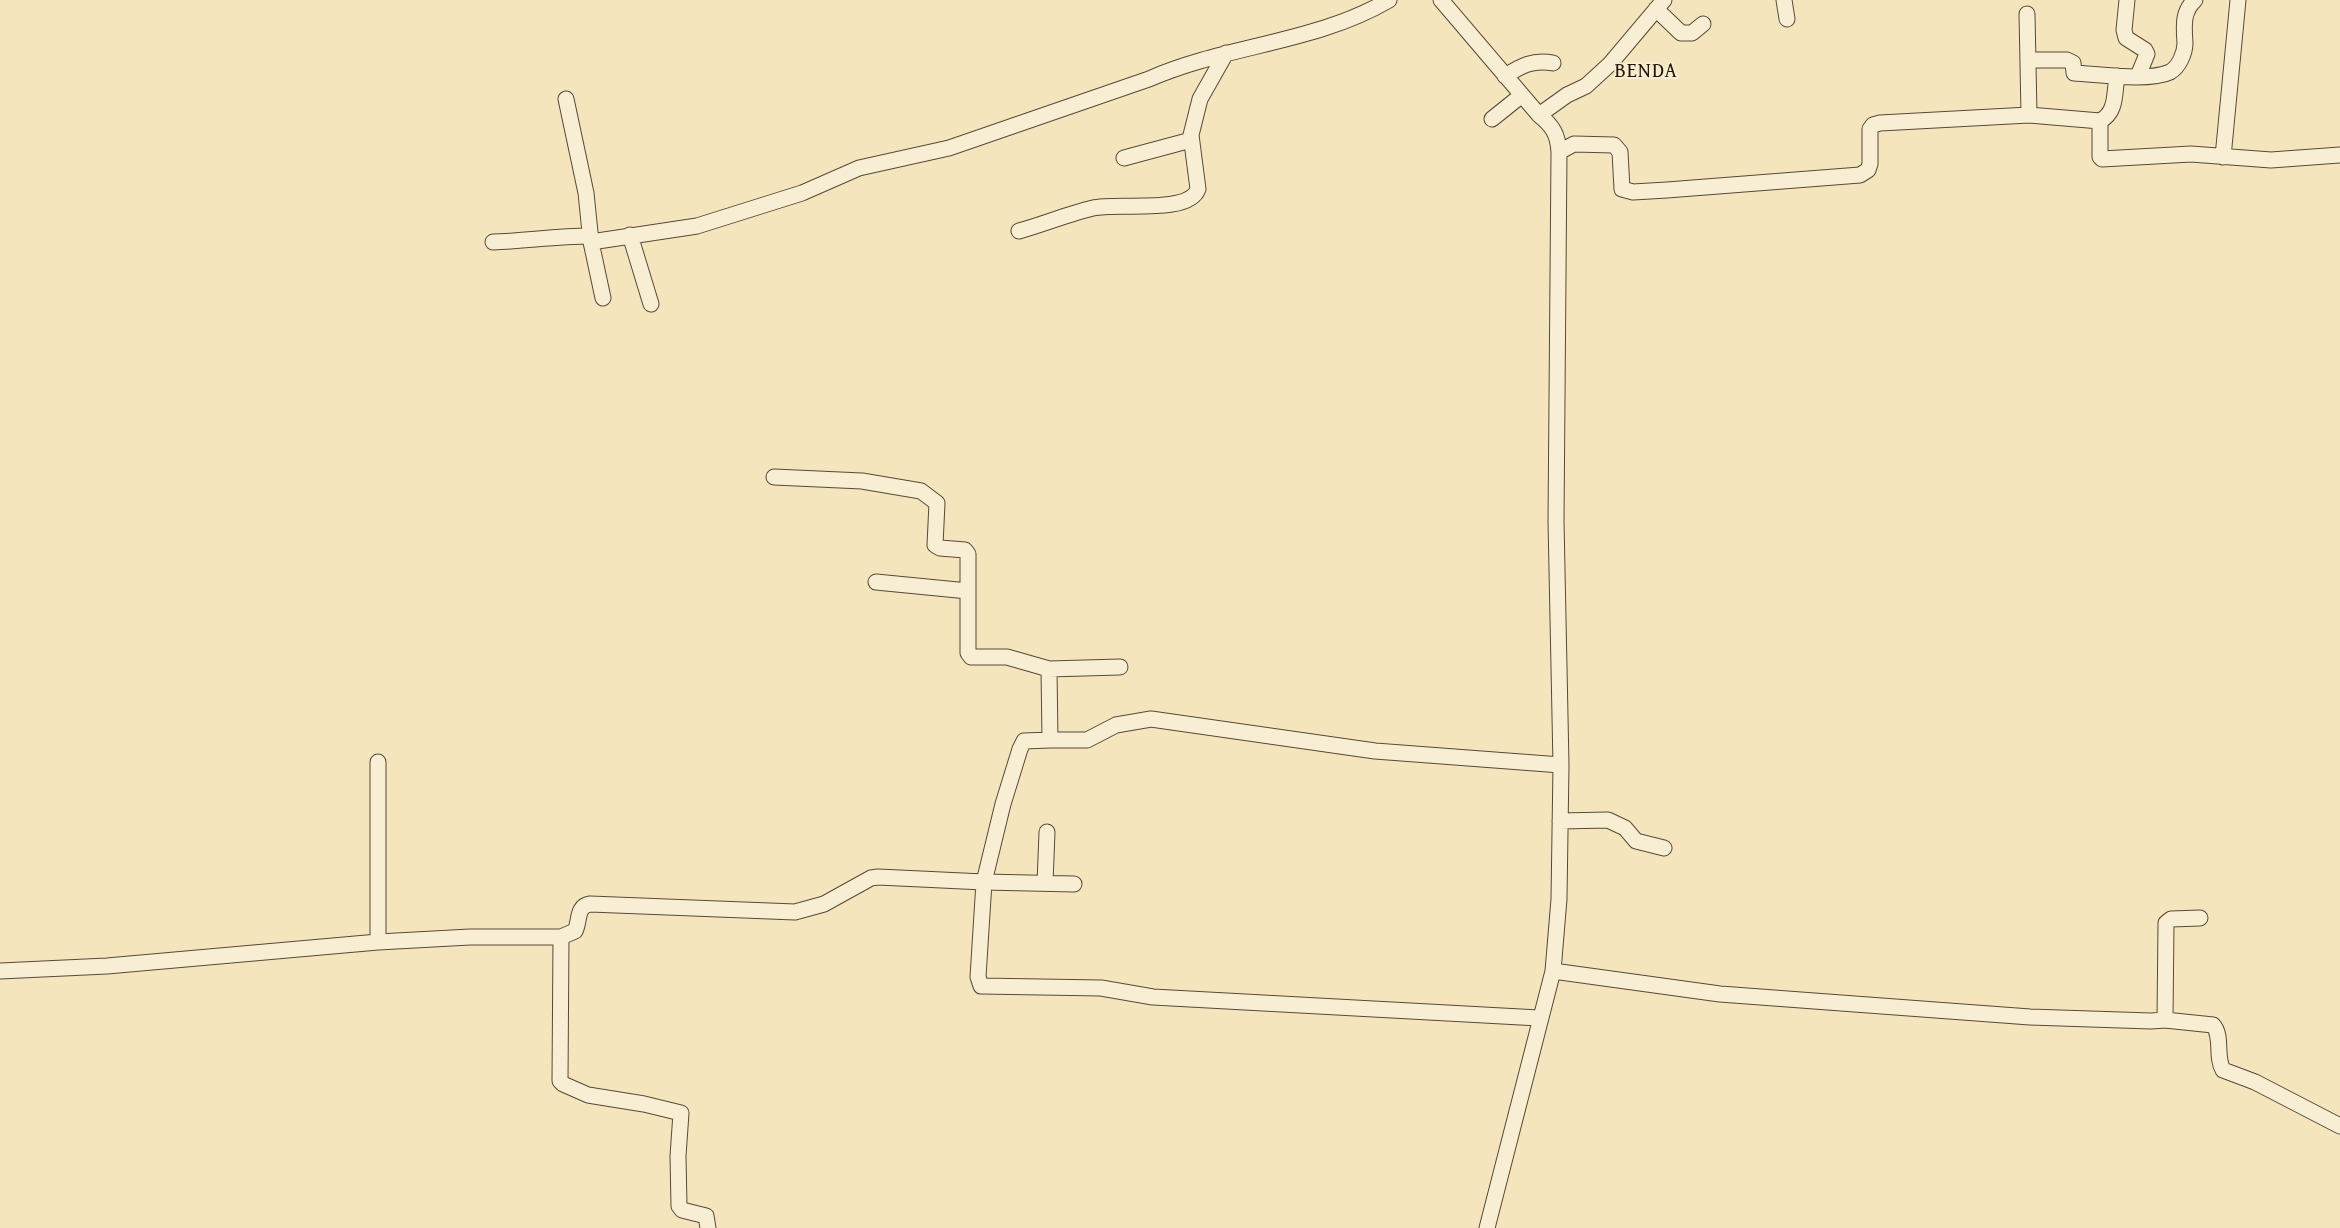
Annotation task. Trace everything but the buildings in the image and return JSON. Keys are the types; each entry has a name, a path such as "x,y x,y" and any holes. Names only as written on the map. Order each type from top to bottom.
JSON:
{"street":[{"path":"492,242 534,240 552,236 590,239 630,235 706,223 802,193 859,168 949,148 1149,79 1177,67 1339,22 1389,0"},
{"path":"1441,0 1505,76 1539,114 1551,124 1558,136 1559,152 1556,521 1561,765 1559,899 1553,971 1539,1018 1487,1228"},
{"path":"1784,0 1787,19"},
{"path":"2127,0 2124,30 2126,38 2145,50 2147,54 2138,76"},
{"path":"2028,60 2067,60 2072,63 2074,73 2117,76 2161,75 2171,71 2179,63 2185,46 2184,19 2188,8 2195,0"},
{"path":"2223,157 2238,0"},
{"path":"1539,114 1592,81 1610,64 1660,4 1681,33 1692,33 1703,24"},
{"path":"2027,14 2029,115"},
{"path":"1019,232 1094,207 1147,206 1186,201 1195,196 1198,189 1191,140 1200,100 1226,53"},
{"path":"1505,76 1525,63 1552,62"},
{"path":"1559,152 1578,144 1617,146 1620,152 1621,186 1628,191 1854,177 1868,170 1870,164 1870,129 1873,125 1942,119 2029,115 2100,121 2109,116 2113,110 2117,76"},
{"path":"1492,119 1522,95"},
{"path":"566,100 586,193 590,239 603,298"},
{"path":"2100,121 2099,147 2102,159 2191,154 2271,160 2340,155"},
{"path":"1124,158 1191,140"},
{"path":"630,235 651,304"},
{"path":"774,477 862,481 921,491 938,505 935,545 940,548 965,550 968,554 966,649 971,657 1007,657 1049,669 1120,667"},
{"path":"876,582 968,591"},
{"path":"1049,669 1050,740"},
{"path":"1539,1018 1153,997 1101,988 981,986 978,977 984,882 1002,804 1024,741 1087,740 1116,725 1151,719 1374,752 1561,765"},
{"path":"378,762 378,942"},
{"path":"1560,821 1608,820 1625,828 1636,841 1664,848"},
{"path":"1044,884 1047,832"},
{"path":"0,971 107,966 378,942 470,937 561,937 575,931 581,910 585,905 795,912 824,904 871,878 1074,884"},
{"path":"2165,1020 2166,923 2171,919 2200,918"},
{"path":"561,937 560,1081 588,1095 644,1104 681,1113 678,1156 679,1206 682,1210 706,1216 708,1228"},
{"path":"1553,971 1720,994 2040,1018 2165,1020 2213,1025 2218,1035 2218,1056 2223,1070 2255,1082 2340,1126"}],"district":[{"name":"BENDA","path":"1646,72"}]}
